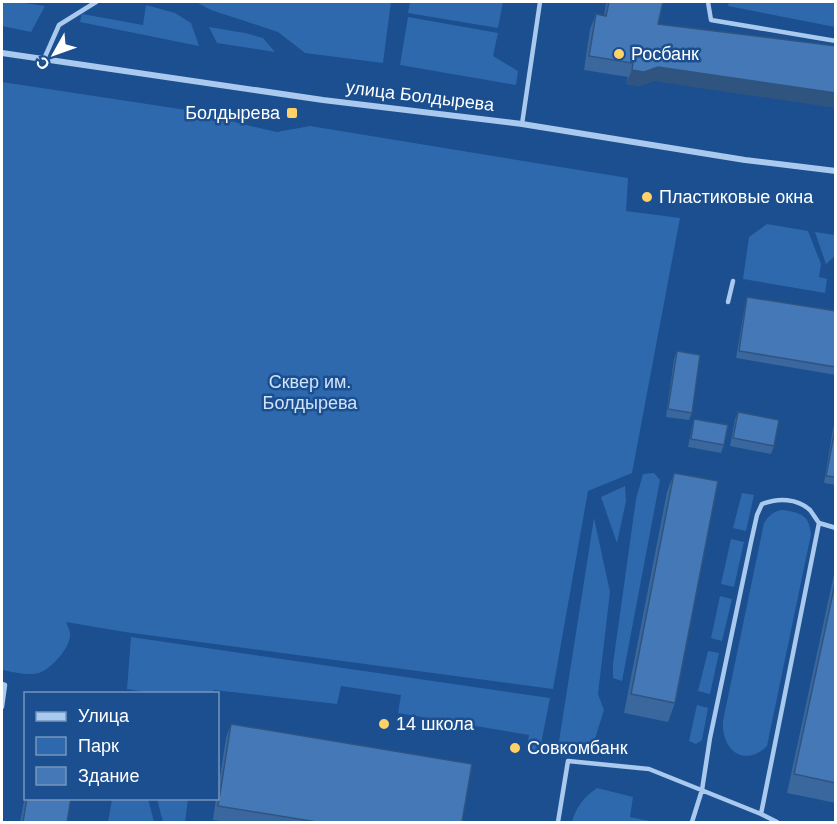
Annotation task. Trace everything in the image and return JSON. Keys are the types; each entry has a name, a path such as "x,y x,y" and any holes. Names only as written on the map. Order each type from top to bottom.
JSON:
{"street":[{"name":"улица Болдырева","path":"2,53 323,100 522,124 745,160 836,171"}],"lane":[{"path":"44,59 59,25 96,2"},
{"path":"522,124 540,2"},
{"path":"708,2 711,20 836,41"},
{"path":"728,302 733,281"},
{"path":"692,822 702,789 710,738 751,542 762,504 774,500 792,501 809,509 819,523 836,528"},
{"path":"761,814 819,523"},
{"path":"2,684 5,685 2,707"},
{"path":"558,822 568,761 649,769 777,822"}],"green space":[{"path":"2,2 45,6 31,32 2,26"},
{"path":"196,2 391,2 383,63 305,53 278,32 211,10"},
{"path":"410,2 503,2 498,28 408,13"},
{"path":"729,2 835,2 835,27 728,6"},
{"path":"146,5 175,13 191,23 199,46 80,22 82,14 143,25"},
{"path":"408,17 498,33 493,56 518,71 516,85 400,65"},
{"path":"209,27 263,38 275,52 217,43"},
{"name":"Сквер им. Болдырева","path":"2,82 213,114 238,123 277,132 310,126 628,178 626,211 680,218 632,473 588,491 553,689 125,632 66,622 70,632 67,645 59,657 44,671 35,674 2,670"},
{"path":"767,224 808,231 821,264 819,277 827,279 825,293 743,279 749,237"},
{"path":"815,232 835,235 835,256 826,264"},
{"path":"654,473 660,480 622,681 613,678 613,664 636,499 643,474"},
{"path":"625,486 626,501 617,543 601,497"},
{"path":"742,493 754,495 746,531 733,528"},
{"path":"783,510 803,516 811,534 767,746 750,755 742,755 736,753 726,740 723,721 764,523 772,514"},
{"path":"594,518 610,592 598,694 604,710 593,745 557,754"},
{"path":"731,539 744,542 734,587 721,584"},
{"path":"720,596 732,599 722,641 711,638"},
{"path":"131,637 550,698 539,754 526,752 529,735 398,713 401,695 341,686 337,704 214,690 212,692 145,692 127,689"},
{"path":"708,651 719,653 710,694 698,691"},
{"path":"697,705 708,708 702,740 696,744 689,741"},
{"path":"597,788 633,797 630,817 655,822 572,822 581,803"},
{"path":"112,800 148,800 154,822 108,822"},
{"path":"157,800 188,800 185,822 163,822"}],"building":[{"path":"609,2 663,2 658,24 836,46 836,93 658,67 644,72 632,70 633,63 589,56 596,14 606,16"},
{"path":"747,297 836,311 836,367 739,351"},
{"path":"677,351 700,355 692,413 668,409"},
{"path":"738,412 779,420 774,446 733,438"},
{"path":"694,419 728,425 724,445 691,439"},
{"path":"836,424 836,477 826,476"},
{"path":"674,473 718,481 675,703 631,694"},
{"path":"836,579 836,783 794,774"},
{"path":"231,724 472,764 462,822 317,822 218,806"},
{"path":"27,800 71,800 67,822 23,822"}],"place":[{"name":"Росбанк","path":"619,54"},
{"name":"Болдырева","path":"292,113"},
{"name":"Пластиковые окна","path":"647,197"},
{"name":"14 школа","path":"384,724"},
{"name":"Совкомбанк","path":"515,748"}]}
